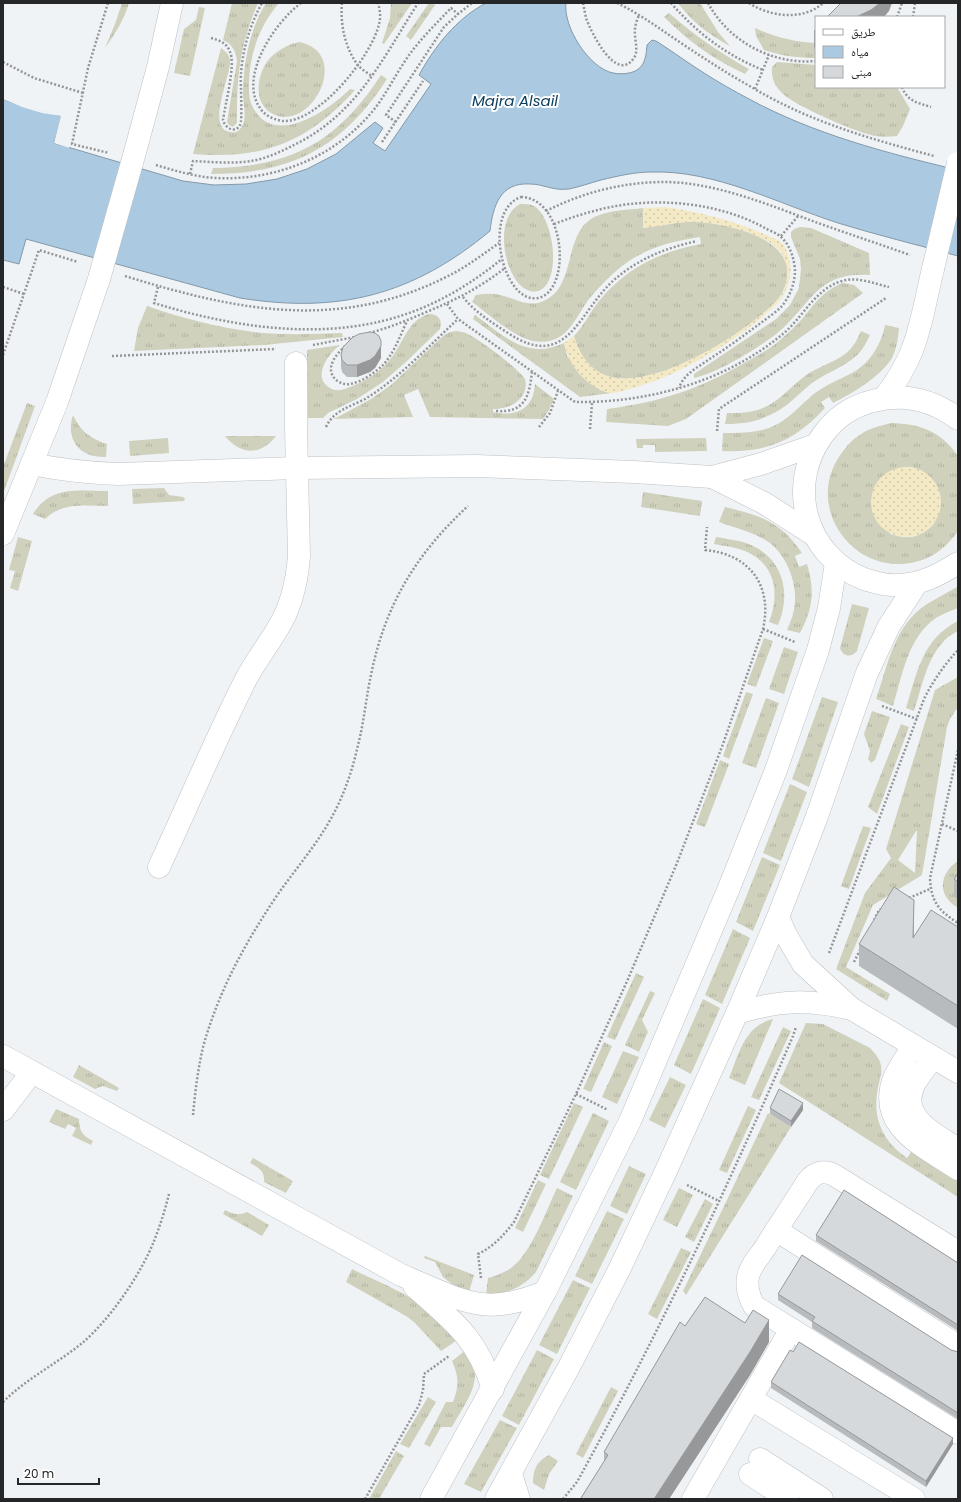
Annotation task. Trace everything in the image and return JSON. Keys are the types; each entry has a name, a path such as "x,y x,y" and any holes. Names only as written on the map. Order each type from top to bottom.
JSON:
{"street":[{"path":"3,534 57,402 91,271 126,154 158,67 172,3"},
{"path":"884,398 911,354 918,332 933,269 949,160"},
{"path":"159,867 244,682 278,628 287,611 293,593 299,556 296,468 296,363"},
{"path":"958,419 941,408 923,401 904,397 884,398 857,406 837,419 825,431 815,445 805,475 804,490 808,521 814,535 824,550 836,563 854,575 874,582 896,586 917,583 939,575 958,563"},
{"path":"32,464 67,471 111,474 296,468 476,466 712,477 764,464 815,445"},
{"path":"712,477 764,503 814,535"},
{"path":"431,1499 493,1389 544,1292 630,1121 729,888 776,770 818,650 829,608 836,563"},
{"path":"496,1499 569,1367 619,1270 665,1173 778,917 816,818 867,673 880,644 902,604 917,583"},
{"path":"778,917 786,935 803,964 852,1009 958,1072"},
{"path":"737,1012 760,1006 806,1001 829,1003 852,1009"},
{"path":"913,1046 895,1077 892,1088 892,1110 896,1121 910,1138 958,1169"},
{"path":"3,1056 401,1274 463,1300 482,1304 503,1304 524,1300 544,1292"},
{"path":"933,1058 915,1084 911,1094 911,1105 915,1116 921,1125 958,1149"},
{"path":"3,1110 32,1072"},
{"path":"958,1252 834,1175 824,1172 812,1176 752,1267 748,1275 747,1285 749,1296 754,1306 958,1432"},
{"path":"776,1230 958,1346"},
{"path":"401,1274 469,1338 480,1355 488,1372 493,1389"},
{"path":"693,1499 791,1329"},
{"path":"751,1399 914,1499"},
{"path":"788,1499 755,1466 822,1499"},
{"path":"511,1474 519,1499"}],"path":[{"path":"108,3 95,43 72,144 126,154"},
{"path":"211,38 223,43 228,47 231,53 232,66 223,120 224,125 227,128 232,130 236,129 240,126 242,121 240,82 244,52 250,30 262,3"},
{"path":"301,3 281,23 269,40 260,58 253,78 252,90 255,100 261,110 270,117 281,121 292,121 303,117 337,90 358,65 379,25 380,14 378,3"},
{"path":"342,3 341,15 349,49 358,65 372,77"},
{"path":"190,174 193,161 251,161 280,152 307,138 332,121 354,101 372,77 418,3"},
{"path":"396,122 386,115 444,27 472,3"},
{"path":"583,3 586,18 599,44 614,63 626,64 635,57 635,29 639,15"},
{"path":"617,3 639,15 716,67 755,90 799,112 837,128 949,160"},
{"path":"671,3 690,23 716,45 733,56 763,70"},
{"path":"708,3 727,29 747,44 769,55 796,61 815,61"},
{"path":"749,3 763,10 786,15 807,13 815,10 823,3"},
{"path":"897,16 902,3"},
{"path":"913,16 915,3"},
{"path":"153,165 190,174 215,178 240,178 264,175 306,162 326,152 361,124 371,113 388,89 405,60 425,34 451,8 458,14"},
{"path":"755,90 769,55"},
{"path":"3,62 34,78 83,93"},
{"path":"382,142 423,81"},
{"path":"903,88 908,97 913,101 931,107"},
{"path":"546,211 568,200 613,186 660,182 684,183 737,195 915,256"},
{"path":"521,197 533,199 546,211 554,224 560,244 559,264 551,290 539,298 525,296 514,284 502,259 499,243 500,228 506,208 515,199 521,197"},
{"path":"554,224 578,215 610,207 630,204 676,204 708,208 734,214 781,236 791,252 794,262 794,281 787,299 774,313 686,376 678,388"},
{"path":"781,236 799,216"},
{"path":"463,297 468,304 481,315 518,339 527,343 547,345 566,338 574,331 601,292 629,268 645,258 662,251 697,241"},
{"path":"121,275 158,287 206,299 261,308 297,311 361,307 391,300 419,290 447,277 499,243"},
{"path":"3,355 39,250 91,271"},
{"path":"158,287 154,303 188,313 223,321 258,326 330,328 376,322 420,309 462,288 502,259"},
{"path":"363,335 407,321 463,297 505,268"},
{"path":"447,304 458,319 558,391 575,402 592,403 636,399 678,388 716,374 752,356 765,347 787,330 820,293 832,285 849,279 856,279 889,288"},
{"path":"3,287 24,294"},
{"path":"717,431 719,409 886,298"},
{"path":"326,427 332,417 337,413 365,399 387,384 458,319"},
{"path":"311,346 356,337 348,343 334,359 331,369 335,379 339,382 349,384 356,383 375,372 387,360 396,346 407,321"},
{"path":"112,356 278,349"},
{"path":"496,410 510,410 523,403 530,390 532,372"},
{"path":"539,427 550,413 558,391"},
{"path":"590,429 592,403"},
{"path":"193,1115 196,1081 203,1048 225,984 240,954 263,916 288,879 316,844 334,813 348,780 358,745 370,675 379,640 391,609 407,579 426,550 448,524 468,506"},
{"path":"478,1254 492,1246 506,1233 514,1222 576,1094 628,979 677,863 723,744 763,629 766,615 765,601 761,587 754,575 744,564 732,556 719,551 705,550 707,527"},
{"path":"763,629 818,650"},
{"path":"827,959 924,699 946,662 958,650"},
{"path":"859,698 917,720"},
{"path":"958,750 930,878 930,889 933,900 940,909 958,923"},
{"path":"942,824 958,831"},
{"path":"908,898 930,889"},
{"path":"872,923 879,910 886,907"},
{"path":"854,962 860,949"},
{"path":"563,1499 577,1482 645,1355 761,1111 794,1036 796,1020 794,1002"},
{"path":"576,1094 630,1121"},
{"path":"665,1173 719,1201"},
{"path":"3,1402 34,1377 81,1343 114,1307 144,1263 154,1241 170,1194"},
{"path":"365,1499 419,1405 423,1390 424,1374 451,1354 469,1338"}],"green space":[{"path":"122,3 129,3 125,15 105,48 115,24"},
{"path":"232,3 258,3 247,34 240,62 237,123 233,127 227,122 237,61 233,48 223,40"},
{"path":"266,3 279,3 266,21 256,42 249,74 249,92 251,103 260,117 271,124 285,125 299,122 314,116 328,107 350,89 355,90 320,123 302,135 283,144 263,150 241,154 193,154 221,48 228,54 230,67 221,100 220,121 223,128 230,132 238,131 243,125 245,116 243,95 246,56 256,23"},
{"path":"391,3 412,3 384,44 382,43 390,18"},
{"path":"429,3 435,5 411,40 406,36"},
{"path":"678,3 700,3 718,32 730,46 701,28"},
{"path":"199,7 205,8 190,76 174,73 184,29 196,20"},
{"path":"669,13 688,29 728,57 749,69 745,74 702,49 664,17"},
{"path":"755,28 770,34 800,42 815,43 815,58 803,58 777,54 764,50 756,36"},
{"path":"299,42 315,49 323,61 325,75 320,89 312,102 301,112 287,117 273,114 266,109 261,102 259,95 260,78 263,69 275,53 288,45"},
{"path":"777,62 815,65 815,88 898,88 910,109 897,136 886,137 866,134 811,111 788,98 776,87 772,67"},
{"path":"381,75 387,79 370,103 352,123 333,139 313,152 291,162 266,169 240,173 211,174 213,168 267,162 290,156 310,146 330,133 348,117 365,98"},
{"path":"520,204 532,205 540,211 546,221 553,248 551,275 546,285 538,291 528,290 518,283 511,271 506,257 504,241 505,226 510,213"},
{"path":"643,208 643,228 677,223 698,222 730,227 763,239 776,249 785,261 787,275 782,293 769,308 747,326 693,359 672,368 633,378 616,378 594,369 584,358 574,336 599,301 620,279 644,263 657,257 686,247 701,244 700,237 663,245 637,256 623,265 612,274 589,299 568,330 554,340 545,342 526,339 510,330 472,302 476,295 491,294 500,295 525,303 541,302 553,295 561,285 566,273 573,246 578,234 586,223 597,216 608,212"},
{"path":"800,227 811,228 869,253 870,275 853,275 828,283 810,298 782,329 764,343 727,365 703,376 694,378 694,374 776,319 790,305 799,288 801,269 800,259 791,237 791,232"},
{"path":"842,283 854,285 863,293 686,419 668,426 606,422 607,409 644,403 678,394 710,381 762,353 776,344 791,330 824,294"},
{"path":"147,306 190,319 233,329 273,334 342,333 343,337 264,345 134,351 138,328"},
{"path":"429,314 435,315 439,318 441,323 440,329 383,382 357,399 328,413 323,418 308,418 307,350 340,345 327,359 322,372 322,378 332,389 345,389 368,379 379,371 396,351 411,326 422,317"},
{"path":"475,315 506,337 527,347 538,349 551,348 564,343 567,356 600,390 612,393 580,397 473,319"},
{"path":"885,325 899,328 897,343 892,358 881,372 857,389 833,403 829,397 821,402 825,408 814,419 791,437 779,443 752,450 722,451 723,433 752,432 776,425 788,417 819,390 857,370 873,354 881,340"},
{"path":"457,331 472,336 489,347 515,368 525,379 526,386 522,397 512,405 499,409 493,409 493,412 509,413 522,410 531,400 534,393 535,384 554,399 543,419 430,417 418,389 404,395 413,417 334,419 371,399 391,385 443,336 450,332"},
{"path":"861,331 870,335 858,354 851,360 812,383 782,409 754,421 725,424 727,413 750,412 769,405 780,398 810,373 845,354 854,344"},
{"path":"27,403 35,406 3,494 3,467"},
{"path":"73,415 79,426 87,434 96,440 107,444 106,457 97,457 89,454 82,451 77,446 73,440 71,432"},
{"path":"891,423 911,425 929,430 944,440 958,456 958,531 944,547 934,555 915,562 892,564 872,559 854,548 840,533 831,515 828,495 831,474 841,454 849,443 863,433","holes":["911,467 923,471 934,524 929,529 914,536 903,537 890,534 873,491 876,485 884,476 893,470"]},
{"path":"225,436 276,436 264,447 250,451 237,447"},
{"path":"168,438 169,453 130,456 129,441"},
{"path":"706,438 707,451 655,452 655,445 643,445 643,448 637,448 636,439"},
{"path":"164,488 169,495 183,497 185,499 184,501 133,504 132,489"},
{"path":"76,491 108,491 108,506 66,507 45,519 33,514 48,498 57,494"},
{"path":"643,492 702,501 700,516 641,507"},
{"path":"725,507 749,513 769,521 786,534 802,553 795,556 799,567 807,564 812,591 808,615 800,633 787,630 793,614 795,590 786,562 774,547 762,538 719,522"},
{"path":"18,537 32,541 18,591 10,588 15,571 9,570"},
{"path":"716,537 743,542 759,549 769,557 776,566 781,576 784,588 782,613 778,625 769,622 774,601 774,591 773,581 769,572 755,557 745,551 714,544"},
{"path":"957,587 958,608 943,614 926,626 912,646 903,670 893,706 876,699 894,647 907,623 927,604"},
{"path":"852,604 869,608 857,651 850,656 847,656 841,651 840,648"},
{"path":"958,621 958,631 948,637 940,645 928,666 914,711 906,708 918,670 929,647 936,637 946,628"},
{"path":"764,638 773,641 756,687 747,684"},
{"path":"784,647 798,652 784,694 769,689"},
{"path":"958,677 958,707 950,719 947,727 922,875 873,905 846,967 890,994 887,1001 836,969 865,893 891,858 886,849 935,690","holes":["917,831 915,873 898,860"]},
{"path":"746,692 753,694 729,759 723,756"},
{"path":"822,697 838,702 809,787 792,779"},
{"path":"766,698 779,703 756,768 742,763"},
{"path":"872,711 890,717 875,760 871,763 868,759 870,751 864,734"},
{"path":"901,724 909,727 877,814 868,807"},
{"path":"720,760 729,764 705,827 696,824"},
{"path":"790,784 807,792 781,861 763,853"},
{"path":"863,826 871,828 849,889 841,886"},
{"path":"762,857 780,865 753,931 736,922"},
{"path":"958,861 957,907 950,902 946,896 943,890 943,884 947,871"},
{"path":"733,929 750,938 722,1004 705,995"},
{"path":"636,973 644,977 615,1040 607,1037"},
{"path":"650,991 655,993 642,1020 648,1032 639,1052 625,1045"},
{"path":"703,999 720,1008 691,1074 674,1065"},
{"path":"773,1019 745,1085 729,1078 744,1042 749,1034 763,1023"},
{"path":"806,1023 823,1024 870,1048 876,1054 881,1065 881,1075 876,1104 882,1130 892,1145 907,1158 912,1151 958,1180 958,1197 779,1083"},
{"path":"783,1027 791,1031 759,1100 751,1097"},
{"path":"604,1042 612,1046 591,1092 583,1089"},
{"path":"623,1051 639,1057 617,1104 602,1097"},
{"path":"79,1065 119,1088 117,1091 103,1086 95,1089 73,1077"},
{"path":"670,1077 686,1085 665,1128 649,1120"},
{"path":"574,1103 583,1107 549,1179 540,1175"},
{"path":"748,1106 756,1110 727,1173 719,1170"},
{"path":"56,1109 79,1119 82,1133 93,1141 91,1145 72,1136 76,1128 68,1124 65,1129 49,1122"},
{"path":"593,1113 609,1121 576,1190 560,1182"},
{"path":"768,1113 791,1127 686,1295 683,1291"},
{"path":"253,1158 293,1181 286,1193 264,1182 264,1175 261,1170 250,1163"},
{"path":"629,1166 646,1174 627,1214 610,1206"},
{"path":"538,1180 546,1184 523,1232 515,1228"},
{"path":"557,1188 573,1196 536,1272 531,1278 514,1289 507,1292 486,1295 488,1278 511,1268 525,1253"},
{"path":"679,1188 693,1195 677,1227 663,1220"},
{"path":"705,1199 713,1204 694,1242 685,1237"},
{"path":"225,1210 236,1214 247,1212 269,1225 262,1236 223,1214"},
{"path":"607,1211 624,1219 592,1284 575,1276"},
{"path":"681,1248 691,1252 657,1319 648,1314"},
{"path":"425,1256 474,1275 469,1292 457,1288 443,1277 435,1262 424,1258"},
{"path":"352,1269 394,1289 418,1303 438,1321 456,1341 441,1351 414,1322 406,1316 346,1282"},
{"path":"573,1280 590,1288 557,1354 539,1345"},
{"path":"466,1350 473,1363 475,1371 474,1385 464,1407 452,1427 441,1427 430,1447 424,1444 446,1402 453,1402 456,1391 457,1377 452,1361"},
{"path":"537,1350 554,1359 519,1425 502,1416"},
{"path":"611,1387 618,1391 583,1458 576,1454"},
{"path":"428,1397 436,1402 409,1448 400,1444"},
{"path":"500,1420 517,1428 481,1492 464,1484"},
{"path":"396,1451 404,1456 379,1499 369,1499"},
{"path":"549,1455 558,1461 549,1474 544,1490 533,1483 534,1474 536,1466 541,1460"}],"sand":[{"path":"665,207 690,211 728,221 752,229 779,241 783,244 787,251 789,259 790,276 788,285 782,298 775,306 746,330 713,352 686,367 657,380 619,392 606,392 597,388 580,375 569,357 564,343 574,336 580,351 589,364 594,369 608,376 616,378 633,378 652,374 672,368 693,359 731,337 774,304 781,296 785,286 787,279 787,268 782,254 770,243 751,233 717,224 697,222 677,223 643,228 643,208"},
{"path":"906,467 919,470 931,477 938,489 941,502 938,515 931,527 919,534 906,537 893,534 881,527 874,515 871,502 874,489 881,477 893,470"}],"water":[{"name":"Majra Alsail","path":"486,3 566,3 566,13 569,23 579,45 595,63 604,70 619,74 634,72 641,67 645,59 647,45 652,40 656,41 726,86 749,99 799,122 877,149 958,170 958,256 838,223 723,182 699,176 652,172 620,176 569,189 558,189 530,184 520,184 512,187 505,191 496,205 490,231 461,253 432,271 403,285 342,301 310,303 276,302 240,298 26,239 19,264 3,260 3,99 32,109 62,116 54,143 183,181 214,185 246,184 277,179 307,169 336,154 375,122 383,128 373,143 385,151 431,84 419,75 432,54 456,25 475,9"}],"pier":[{"path":"3,97 42,111 63,114 64,116 57,142 69,146 69,148 54,143 61,116 42,113 22,107 3,99"}],"building":[{"path":"841,3 880,3 871,10 858,16 828,16"},
{"path":"370,332 379,336 381,341 381,346 375,356 370,360 357,365 347,365 342,360 341,355 343,347 353,337"},
{"path":"958,873 958,882 954,879"},
{"path":"894,887 914,900 913,938 931,910 958,927 958,1006 859,944"},
{"path":"779,1089 803,1103 791,1121 770,1108"},
{"path":"844,1190 958,1263 958,1325 816,1235"},
{"path":"802,1255 951,1350 958,1352 958,1413 812,1321 815,1317 778,1294"},
{"path":"705,1297 745,1323 753,1310 769,1320 750,1352 654,1499 581,1498 608,1455 604,1452 680,1322 685,1326"},
{"path":"799,1342 953,1438 926,1481 771,1382 790,1350 793,1352"}]}
